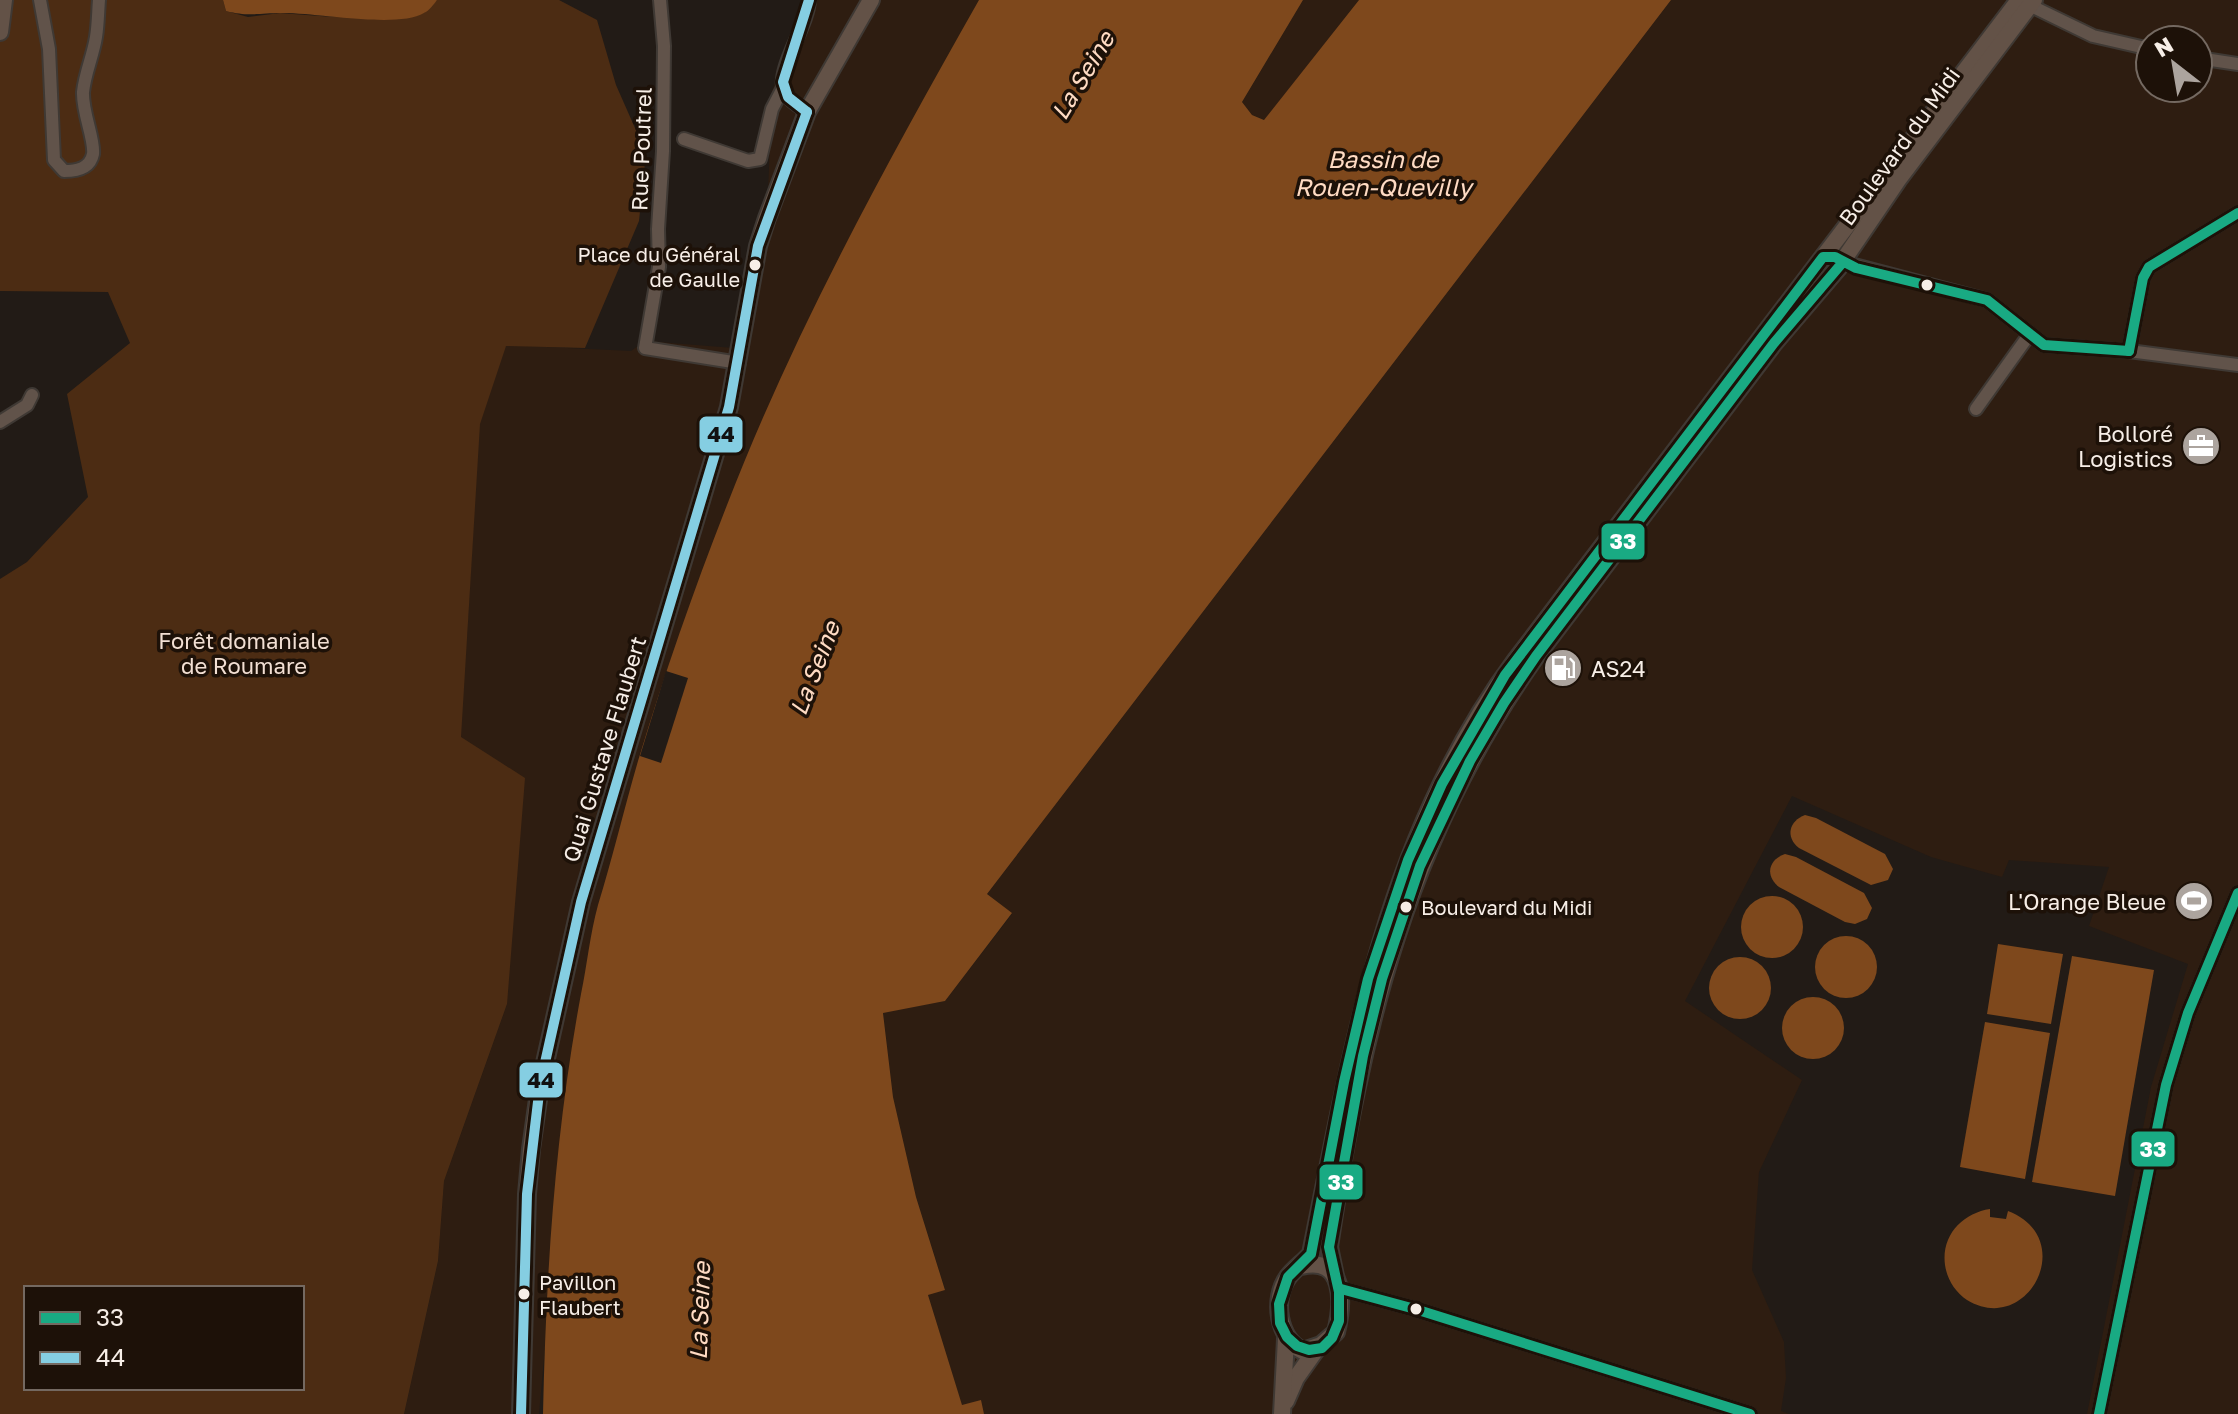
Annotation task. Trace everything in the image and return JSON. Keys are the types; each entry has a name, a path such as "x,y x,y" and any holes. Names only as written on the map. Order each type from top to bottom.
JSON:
{"main road":[{"path":"0,32 4,0"},
{"name":"Quai Gustave Flaubert","path":"521,1414 527,1194 540,1085 581,902 729,407 758,246 807,112 871,0"},
{"name":"Boulevard du Midi","path":"1435,794 1456,779 1536,656 1774,343 1834,259 1897,160 2026,2"},
{"name":"Boulevard du Midi","path":"1301,1266 1311,1254 1369,976 1397,888 1435,794 1499,684 1903,173 2026,2"},
{"name":"Boulevard du Midi","path":"1338,1283 1329,1247 1371,1020 1410,890 1499,684"},
{"path":"1312,1263 1324,1267 1338,1283 1336,1332 1318,1347 1296,1378 1282,1412 1286,1339 1280,1301 1288,1278 1301,1266 1312,1263"},
{"path":"1286,1339 1303,1351 1318,1347"}],"street":[{"path":"40,0 51,64 54,160 64,171 76,171 88,165 93,152 84,114 83,94 96,39 99,0"},
{"name":"Rue Poutrel","path":"660,0 664,46 659,267 645,348 739,363"},
{"path":"684,139 748,161 757,161 761,156 772,109 784,86 787,64 807,16 809,0"},
{"path":"2026,2 2093,36 2134,46"},
{"path":"2214,60 2238,64"},
{"path":"784,86 790,98 807,112"},
{"path":"2129,351 2143,278 2149,267 2238,213"},
{"path":"1834,259 1979,297 1994,304 2044,345 2129,351 2238,365"},
{"path":"1976,409 2027,333"},
{"path":"0,422 27,405 32,395"},
{"path":"2099,1414 2166,1085 2188,1013 2238,893"},
{"path":"1338,1283 1750,1414"}],"shaded area":[{"path":"805,0 1015,0 559,1193 539,1414 404,1414 438,1261 444,1181 507,1004 455,716 467,636 474,513 459,470 498,341 526,346 631,351 645,341 734,348 767,218 772,91 803,15"},
{"path":"1303,0 1359,0 1265,120 1252,115 1242,102"},
{"path":"1671,0 2238,0 2238,1414 2087,1414 2151,1087 2188,964 2089,926 2109,867 2009,860 2002,877 1931,857 1792,796 1685,1001 1802,1080 1759,1172 1752,1270 1784,1342 1786,1378 1781,1411 1789,1414 984,1414 962,1406 928,1295 945,1289 916,1197 893,1097 883,1012 945,1001 1012,914 987,894"}],"green space":[{"name":"Forêt domaniale de Roumare","path":"0,0 223,0 226,11 248,17 280,13 333,17 424,13 437,0 559,0 597,20 616,85 646,153 639,221 585,348 506,346 480,424 461,737 525,778 507,1004 444,1181 438,1261 404,1414 0,1414 0,579 27,562 88,497 67,394 130,343 108,292 0,291"}],"water":[{"path":"223,0 437,0 426,12 411,18 376,20 296,13 241,14 226,11"},
{"path":"979,0 1303,0 1242,102 1252,115 1264,120 1359,0 1671,0 987,894 1012,913 945,1001 883,1013 893,1097 916,1197 945,1290 928,1295 962,1405 981,1400 984,1414 543,1414 553,1203 572,1046 595,916 648,729 715,537 782,375 877,185"},
{"path":"1805,815 1885,854 1893,869 1888,880 1871,885 1799,848 1792,839 1791,830 1795,821"},
{"path":"1785,854 1864,893 1872,908 1867,919 1855,924 1845,922 1779,887 1770,869 1775,860"},
{"path":"1772,896 1794,905 1803,927 1794,949 1772,958 1750,949 1741,927 1750,905"},
{"path":"1846,936 1868,945 1877,967 1868,989 1846,998 1824,989 1815,967 1824,945"},
{"path":"1998,944 2063,954 2051,1024 1987,1014"},
{"path":"2072,956 2154,970 2115,1196 2032,1182"},
{"path":"1740,957 1762,966 1771,988 1762,1010 1740,1019 1718,1010 1709,988 1718,966"},
{"path":"1813,997 1835,1006 1844,1028 1835,1050 1813,1059 1791,1050 1782,1028 1791,1006"},
{"path":"1985,1022 2050,1033 2025,1179 1960,1167"},
{"path":"1990,1209 1990,1217 2006,1219 2008,1211 2029,1224 2040,1242 2042,1261 2037,1280 2026,1295 2009,1306 1989,1308 1967,1300 1955,1289 1946,1270 1945,1254 1950,1235 1956,1227 1971,1215"}],"pier":[{"path":"666,671 688,678 661,763 640,756"}],"transit line":[{"name":"44","path":"807,112 788,97 783,82 809,0"},
{"name":"44","path":"521,1414 527,1194 540,1085 581,902 729,407 758,246 807,112"},
{"name":"33","path":"2129,351 2143,278 2149,267 2238,213"},
{"name":"33","path":"1843,262 1774,343 1536,656 1470,761 1420,866 1382,979 1363,1056 1329,1247 1339,1292 1339,1321 1332,1338 1322,1348 1309,1350 1297,1346 1287,1337 1280,1323 1279,1304 1288,1277 1311,1254 1344,1082 1368,979 1408,860 1442,784 1505,675 1823,257 1835,257 1856,268 1987,300 2044,345 2129,351"},
{"name":"33","path":"2099,1414 2166,1085 2188,1013 2238,893"},
{"name":"33","path":"1341,1289 1415,1309 1750,1414"}],"place":[{"name":"Place du Général de Gaulle","path":"755,265"},
{"name":"Bolloré Logistics","path":"2201,446"},
{"name":"AS24","path":"1563,668"},
{"name":"L'Orange Bleue","path":"2194,901"},
{"name":"Boulevard du Midi","path":"1406,907"},
{"name":"Pavillon Flaubert","path":"524,1294"}],"water label":[{"name":"La Seine","path":"1082,75"},
{"name":"Bassin de Rouen-Quevilly","path":"1383,172"},
{"name":"La Seine","path":"814,668"},
{"name":"La Seine","path":"699,1311"}]}
